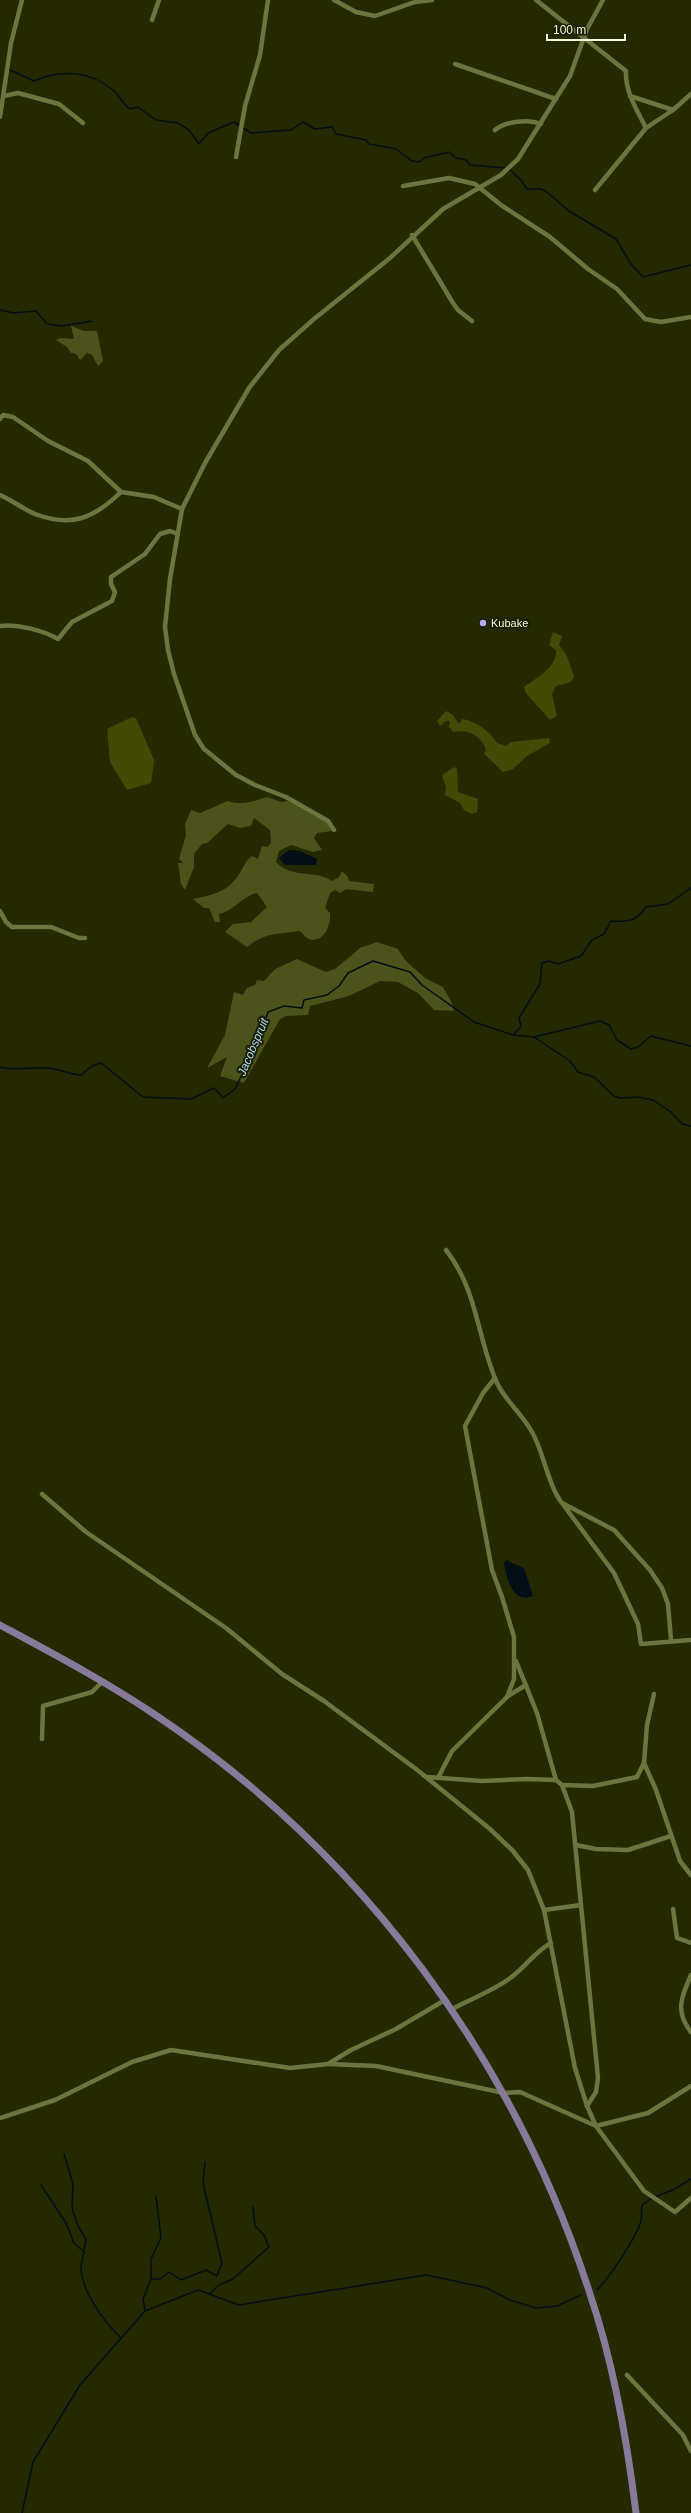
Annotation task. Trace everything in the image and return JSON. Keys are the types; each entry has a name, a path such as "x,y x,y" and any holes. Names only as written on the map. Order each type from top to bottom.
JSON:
{"main road":[{"path":"0,1625 102,1682 155,1714 191,1740 290,1822 349,1879 384,1918 446,2000 504,2093 551,2188 591,2296 616,2389 636,2513"}],"street":[{"path":"0,117 11,43 22,0"},
{"path":"152,20 159,0"},
{"path":"236,157 245,106 260,56 268,0"},
{"path":"334,0 356,12 375,16 415,2 432,0"},
{"path":"536,0 626,71 625,82 630,96 646,128"},
{"path":"334,830 328,821 297,804 236,775 204,749 195,735 174,674 168,650 165,627 182,509 205,463 249,388 270,361 314,319 390,258 412,235 443,209 509,169 541,124 570,76 584,37 603,0"},
{"path":"454,64 556,99"},
{"path":"4,96 18,93 59,104 83,123"},
{"path":"595,190 646,128 672,110 691,94"},
{"path":"630,96 672,110"},
{"path":"495,130 500,125 527,120 541,124"},
{"path":"403,186 449,178 480,187 500,205 537,227 617,289 645,319 661,322 691,317"},
{"path":"412,235 453,303 458,310 472,321"},
{"path":"0,419 3,415 13,417 48,441 88,461 121,492 154,496 182,509"},
{"path":"0,495 35,514 66,521 92,516 121,492"},
{"path":"0,626 11,625 45,632 58,639 72,622 112,600 115,592 110,584 111,577 145,554 160,534 170,531 178,534"},
{"path":"0,911 6,922 12,927 51,927 79,938 85,938"},
{"path":"446,1250 458,1267 471,1297 495,1378 505,1397 516,1407 532,1432 552,1487 562,1503 614,1573 638,1624 641,1644 671,1640 691,1640"},
{"path":"495,1378 483,1393 465,1426 492,1570 514,1637 516,1660 514,1679 506,1697"},
{"path":"42,1494 86,1532 226,1628 282,1674 324,1701 426,1777 490,1829 513,1851 528,1870 544,1910 574,2068 587,2106 596,2126 644,2191 652,2198 675,2212 691,2198"},
{"path":"562,1503 614,1530 650,1570 662,1588 668,1604 671,1621 671,1640"},
{"path":"516,1660 537,1713 556,1780 562,1785 572,1812 598,2078 596,2092 587,2106"},
{"path":"42,1739 42,1706 92,1692 102,1682"},
{"path":"438,1778 452,1751 506,1697 526,1685"},
{"path":"562,1785 593,1786 633,1779 640,1774 644,1764 647,1725 654,1694"},
{"path":"644,1764 656,1790 680,1861 691,1875"},
{"path":"426,1777 482,1782 527,1779 556,1780"},
{"path":"576,1845 628,1850 671,1836"},
{"path":"544,1910 581,1905"},
{"path":"673,1909 677,1938 691,1943"},
{"path":"452,2009 509,1979 523,1968 536,1952 550,1943"},
{"path":"691,1975 679,2005 680,2015 691,2032"},
{"path":"328,2064 350,2050 396,2029 446,2000"},
{"path":"0,2118 10,2117 55,2100 132,2062 171,2050 290,2068 328,2064 376,2066 430,2079 504,2093 520,2092 596,2126 648,2114 691,2086"},
{"path":"627,2375 683,2435 691,2451"}],"green space":[{"path":"71,326 84,331 97,331 103,361 98,366 92,355 87,353 80,360 76,354 71,353 67,347 56,340 61,338 74,339"},
{"path":"553,632 562,636 559,645 566,654 574,676 571,682 556,686 552,694 557,716 550,720 526,693 524,687 545,672 553,662 556,650 549,645"},
{"path":"446,711 453,715 459,724 462,719 477,724 487,731 497,743 506,746 511,742 549,738 550,743 527,756 513,769 503,772 484,754 486,749 480,740 473,734 464,731 453,732 449,727 450,721 446,721 440,726 437,721"},
{"path":"132,717 136,718 154,760 151,783 127,790 110,762 107,729"},
{"path":"454,767 457,769 458,792 478,799 477,812 472,814 464,810 460,803 445,795 446,788 442,775"},
{"path":"267,797 281,802 288,801 326,822 332,831 317,833 314,838 322,850 313,852 291,845 279,851 276,862 289,870 318,875 332,881 339,877 342,871 348,877 349,881 374,884 373,892 346,889 340,893 335,890 330,893 325,908 330,913 330,922 327,931 317,939 312,940 299,931 266,936 247,947 225,932 233,924 251,922 267,907 257,893 248,896 229,910 219,914 220,922 215,922 209,908 204,908 193,899 219,892 230,885 235,880 246,862 252,856 258,859 262,846 268,847 271,843 270,830 254,818 251,826 240,828 228,824 207,843 202,844 194,854 194,867 185,890 181,884 178,863 183,863 179,859 186,835 185,824 191,810 200,813 228,801 242,803"},
{"path":"377,942 398,949 405,960 425,978 443,987 451,1001 454,1011 434,1010 418,993 398,982 380,981 349,996 310,1006 308,1015 286,1016 280,1019 244,1083 220,1076 227,1057 207,1068 225,1035 234,992 243,995 247,988 255,985 257,980 264,981 275,969 297,959 326,972 335,969 360,948"}],"shaded area":[{"path":"289,850 300,851 317,859 316,865 285,865 279,858"},
{"path":"506,1560 524,1568 533,1596 526,1598 520,1597 512,1588 505,1569 504,1563"}],"waterway":[{"path":"10,70 34,81 44,77 65,74 75,74 95,79 113,90 130,109 138,107 156,120 178,123 189,130 199,144 208,133 234,122 251,133 291,130 303,122 315,129 332,127 336,134 366,140 369,144 396,149 412,161 419,162 424,158 449,152 456,158 466,160 470,165 505,168"},
{"path":"509,169 521,180 527,189 541,189 547,192 569,211 616,239 631,264 643,277 691,265"},
{"path":"0,310 13,313 36,311 47,324 62,326 92,321"},
{"path":"513,1035 521,1026 519,1018 540,984 542,963 549,961 558,964 581,956 592,940 604,934 611,921 631,920 639,916 646,907 668,904 691,888"},
{"name":"Jacobspruit","path":"0,1067 14,1069 47,1068 81,1075 92,1066 101,1063 143,1097 191,1099 214,1088 223,1098 235,1089 261,1035 268,1012 284,1006 302,1008 304,1000 327,995 339,986 348,973 373,961 410,972 422,985 474,1022 513,1035 534,1037 600,1021 609,1025 617,1040 631,1049 638,1047 651,1036 691,1046"},
{"path":"534,1037 570,1061 578,1072 594,1077 614,1096 620,1098 638,1097 653,1100 671,1112 682,1124 691,1126"},
{"path":"64,2154 73,2184 72,2208 78,2226 86,2239 81,2267 85,2286 89,2296 101,2315 121,2338"},
{"path":"151,2279 160,2279 169,2272 181,2280 206,2270 217,2276 222,2263 203,2183 205,2162"},
{"path":"655,2197 675,2189 691,2179"},
{"path":"41,2185 66,2223 74,2243 84,2252"},
{"path":"145,2311 143,2299 151,2279 151,2259 161,2238 156,2196"},
{"path":"597,2290 615,2267 634,2237 641,2221 642,2205 652,2198"},
{"path":"209,2294 219,2285 233,2279 269,2247 264,2235 255,2226 253,2207"},
{"path":"22,2513 33,2462 80,2385 145,2311 198,2290 239,2305 426,2275 487,2288 510,2300 536,2308 557,2306 581,2295"}],"place":[{"name":"Kubake","path":"483,623"}]}
